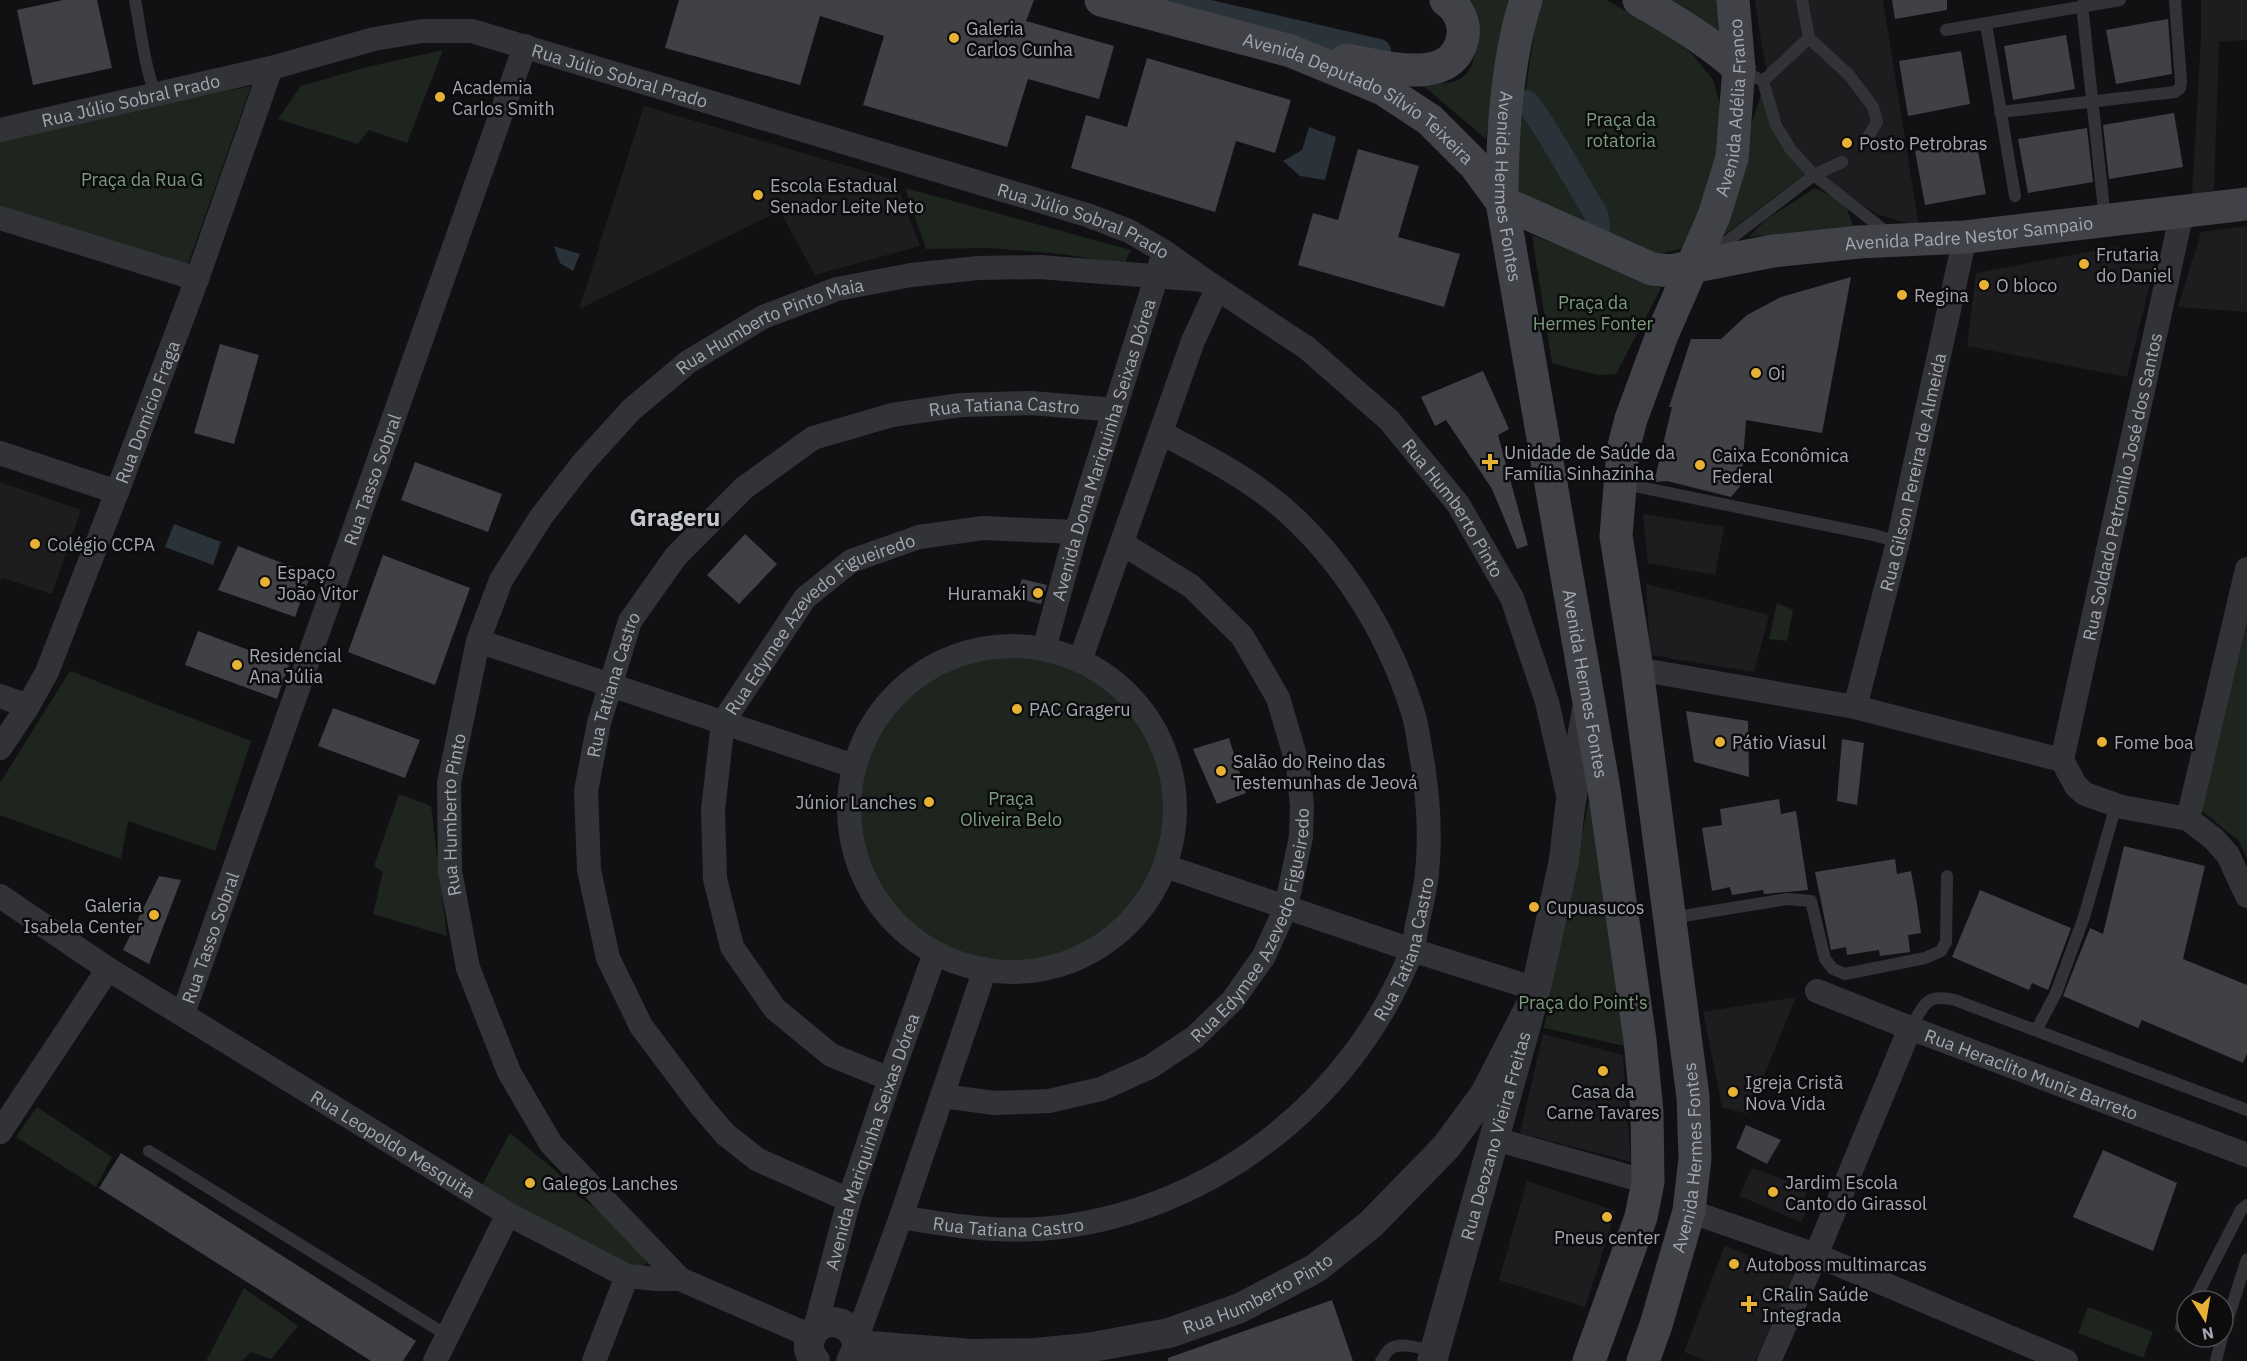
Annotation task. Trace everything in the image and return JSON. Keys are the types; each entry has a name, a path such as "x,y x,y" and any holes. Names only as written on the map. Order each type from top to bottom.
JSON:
{"main road":[{"name":"Avenida Deputado Sílvio Teixeira","path":"1101,0 1291,51 1383,89 1430,120 1475,165 1502,202 1652,269 1670,271 1692,266"},
{"path":"1291,51 1411,70 1431,69 1446,65 1460,51 1463,33 1461,16 1446,0"},
{"name":"Avenida Hermes Fontes","path":"1526,0 1511,68 1502,163 1502,202 1604,789 1640,1040 1647,1112 1648,1182 1641,1217 1589,1361"},
{"path":"1639,0 1696,34 1751,75"},
{"name":"Avenida Adélia Franco","path":"1714,216 1732,158 1751,75 1732,0"},
{"name":"Avenida Padre Nestor Sampaio","path":"1692,266 1773,251 1859,242 1965,237 2247,204"},
{"name":"Avenida Hermes Fontes","path":"1643,1361 1656,1325 1689,1211 1695,1158 1693,1097 1637,669 1616,536 1618,483 1630,419 1662,334 1714,216"}],"street":[{"name":"Rua Júlio Sobral Prado","path":"0,130 272,68 374,39 422,31 472,31 1087,215 1129,231 1165,252 1210,284"},
{"name":"Rua Tasso Sobral","path":"183,1014 525,46"},
{"name":"Rua Domício Fraga","path":"0,748 47,672 197,279 272,68"},
{"name":"Rua Soldado Petronilo José dos Santos","path":"2062,760 2182,212"},
{"path":"0,218 197,279"},
{"name":"Rua Gilson Pereira de Almeida","path":"1855,707 1898,542 1965,237"},
{"name":"Avenida Dona Mariquinha Seixas Dórea","path":"1044,649 1076,532 1165,252"},
{"name":"Rua Humberto Pinto Maia","path":"478,641 501,580 541,517 582,464 630,410 688,362 763,317 837,289 911,274 978,268 1040,267 1210,284"},
{"path":"1080,661 1193,341 1210,284"},
{"name":"Rua Humberto Pinto","path":"1210,284 1307,348 1389,420 1458,504 1512,598 1547,702 1570,807"},
{"name":"Rua Tatiana Castro","path":"849,1200 758,1160 725,1134 641,1026 608,958 589,870 586,791 598,723 630,621 676,556 744,488 813,438 892,415 961,405 1031,403 1115,411"},
{"name":"Rua Tatiana Castro","path":"901,1217 970,1228 1040,1229 1110,1217 1176,1195 1238,1163 1294,1121 1343,1071 1382,1013 1412,950 1427,873 1428,794 1414,717 1387,643 1346,576 1294,517 1231,469 1161,433"},
{"path":"0,453 117,492"},
{"name":"Rua Edymee Azevedo Figueiredo","path":"890,1079 831,1055 775,1009 732,947 715,879 713,810 723,722 805,598 851,561 919,537 983,528 1076,532"},
{"name":"Rua Edymee Azevedo Figueiredo","path":"942,1096 995,1103 1049,1101 1101,1089 1150,1067 1195,1037 1233,1000 1264,956 1286,907 1301,837 1302,806 1298,766 1278,698 1242,636 1191,586 1122,544"},
{"path":"2188,819 2247,569"},
{"path":"478,641 854,766"},
{"name":"Rua Humberto Pinto","path":"478,641 449,783 450,871 468,968 509,1072 551,1144 680,1279"},
{"path":"1003,646 1044,649 1080,661 1115,682 1143,711 1163,746 1174,785 1174,826 1165,866 1143,905 1112,937 1073,960 1030,971 985,969 935,953 905,933 880,906 861,874 851,839 848,803 854,766 869,729 893,696 925,670 962,653 1003,646"},
{"path":"1637,669 1855,707 2062,760 2076,786 2085,794 2116,805 2188,819 2214,839 2228,855 2247,896"},
{"path":"0,696 28,706"},
{"name":"Rua Deozano Vieira Freitas","path":"1433,1356 1496,1139 1534,996 1564,860 1570,807 1589,697"},
{"path":"1165,866 1412,950 1534,996"},
{"name":"Rua Leopoldo Mesquita","path":"0,897 108,969 508,1214 627,1276 656,1280 680,1279 811,1348"},
{"name":"Avenida Mariquinha Seixas Dórea","path":"811,1348 849,1200 935,953"},
{"path":"0,1132 108,969"},
{"path":"858,1352 985,969"},
{"name":"Rua Heraclito Muniz Barreto","path":"1817,991 2247,1155"},
{"name":"Rua Humberto Pinto","path":"858,1352 1035,1353 1169,1333 1240,1308 1316,1268 1371,1224 1446,1148 1485,1094 1534,996"},
{"path":"1769,1361 1816,1255 1910,1028"},
{"path":"1496,1139 1648,1182"},
{"path":"1689,1211 1816,1255 2066,1361"},
{"path":"435,1361 508,1214"},
{"path":"594,1361 627,1276"},
{"path":"811,1348 828,1322 842,1323 853,1333 858,1352"}],"lane":[{"path":"135,0 147,73 155,93"},
{"path":"1802,0 1809,38 1849,75 1873,107 1877,122 1868,137"},
{"path":"1946,30 2120,0"},
{"path":"2000,112 2175,92 2180,88 2175,0"},
{"path":"2082,5 2105,220"},
{"path":"1986,24 2014,196"},
{"path":"1809,38 1751,75 1791,150 1814,175 1898,240"},
{"path":"1692,266 1814,175 1842,162"},
{"path":"1618,483 1874,535 1898,542"},
{"path":"2037,1029 2056,993 2084,917 2116,805"},
{"path":"1670,918 1786,900 1811,901 1825,959 1833,969 1845,974 1925,958 1941,951 1946,942 1947,876"},
{"path":"1910,1028 1930,999 1938,997 1955,1000 2247,1110"},
{"path":"149,1151 447,1336"},
{"path":"2200,1289 2241,1209 2247,1205"},
{"path":"2235,1295 2247,1259"},
{"path":"1381,1361 1389,1349 1394,1347 1406,1346 1433,1356"}],"shaded area":[{"path":"1755,0 1883,0 1919,227 1877,214 1814,175 1790,138 1775,107 1762,48"},
{"path":"2201,0 2247,0 2247,40 2219,42 2214,190 2192,195 2201,38"},
{"name":"Escola Estadual Senador Leite Neto","path":"644,106 895,180 920,246 815,275 780,211 579,309"},
{"path":"1309,127 1336,137 1325,180 1300,176 1283,161 1302,150"},
{"path":"2247,226 2247,312 2178,307 2201,232"},
{"path":"554,246 580,254 573,271 560,263"},
{"path":"2114,247 2157,255 2127,377 1967,346 1976,273"},
{"name":"Colégio CCPA","path":"0,482 81,510 52,594 2,578 0,581"},
{"path":"1643,514 1724,527 1715,575 1648,563"},
{"path":"174,524 221,542 213,565 165,547"},
{"path":"1646,584 1769,615 1754,672 1650,655"},
{"path":"1796,997 1748,1114 1722,1107 1703,1012"},
{"path":"1543,1034 1623,1055 1631,1162 1520,1133"},
{"name":"Jardim Escola Canto do Girassol","path":"1752,1168 1807,1188 1804,1200 1810,1207 1801,1222 1739,1196"},
{"path":"1527,1181 1616,1211 1585,1307 1499,1280"},
{"path":"1725,1245 1796,1276 1755,1361 1707,1361 1684,1352"}],"green space":[{"path":"1465,0 1510,0 1486,139 1418,81 1453,82 1466,74 1471,67 1477,48 1478,33"},
{"name":"Praça da rotatoria","path":"1543,0 1606,0 1673,37 1694,56 1713,80 1723,113 1717,163 1703,212 1683,248 1655,255 1574,224 1514,188 1537,14"},
{"path":"1668,0 1723,0 1723,36 1704,20"},
{"path":"443,50 407,143 369,130 358,144 278,119 301,86 363,68"},
{"name":"Praça da Rua G","path":"251,86 187,267 0,208 0,137"},
{"path":"1761,95 1806,173 1712,244"},
{"path":"905,188 1131,250 1124,264 1063,254 991,248 926,249"},
{"path":"1815,188 1845,203 1853,226 1749,237 1767,219"},
{"name":"Praça da Hermes Fonter","path":"1532,235 1661,288 1616,374 1597,375 1552,363"},
{"path":"2247,584 2247,858 2239,841 2196,806"},
{"path":"1777,603 1793,610 1787,641 1769,639"},
{"name":"Praça Oliveira Belo","path":"995,652 1025,652 1070,663 1097,678 1121,697 1140,721 1155,748 1166,793 1166,823 1155,868 1140,895 1121,919 1097,938 1070,953 1025,964 995,964 965,958 936,946 911,929 889,907 872,882 860,853 854,823 854,793 860,763 872,734 889,709 911,687 936,670 965,658"},
{"path":"70,671 251,741 215,851 128,821 121,859 0,815 0,783"},
{"path":"399,794 431,806 447,936 373,914 383,872 374,866"},
{"name":"Praça do Point's","path":"1589,799 1625,1046 1544,1028"},
{"path":"37,1107 112,1157 96,1187 16,1137"},
{"path":"510,1133 556,1171 579,1197 636,1234 647,1263 637,1268 627,1265 481,1187"},
{"path":"244,1288 298,1326 271,1359 251,1352 242,1361 206,1361"},
{"path":"2088,1307 2153,1332 2143,1358 2078,1333"}],"building":[{"path":"63,0 97,0 112,68 33,85 17,10"},
{"path":"679,0 1034,0 1026,21 1114,46 1099,99 1028,79 1007,147 863,105 884,36 820,16 800,85 665,48"},
{"path":"1892,0 1947,0 1947,10 1895,19"},
{"path":"2168,19 2172,74 2116,84 2106,30"},
{"path":"2066,35 2075,89 2013,100 2004,46"},
{"path":"1961,51 1970,104 1908,116 1899,61"},
{"path":"1147,58 1291,100 1275,153 1236,141 1215,212 1071,168 1086,115 1127,127"},
{"path":"2174,113 2183,167 2109,179 2103,125"},
{"path":"2087,128 2093,182 2028,193 2018,139"},
{"path":"1976,140 1986,194 1925,205 1915,151"},
{"path":"1358,149 1419,166 1398,237 1460,254 1444,307 1298,265 1313,213 1338,220"},
{"name":"Oi","path":"1851,277 1822,433 1746,420 1741,485 1731,497 1667,481 1654,482 1672,407 1669,407 1691,339 1721,339 1747,315 1781,297"},
{"path":"220,344 259,355 234,444 194,433"},
{"name":"Unidade de Saúde da Família Sinhazinha","path":"1483,371 1509,429 1498,435 1528,545 1517,549 1492,489 1446,420 1435,426 1421,397"},
{"path":"415,462 502,494 488,532 401,500"},
{"path":"745,534 777,564 739,604 707,575"},
{"name":"Espaço João Vitor","path":"238,546 311,574 295,617 218,590"},
{"path":"383,555 470,588 435,685 348,652"},
{"name":"Huramaki","path":"1022,579 1047,585 1041,604 1016,598"},
{"name":"Residencial Ana Júlia","path":"198,631 289,665 277,699 185,665"},
{"path":"333,708 420,740 405,778 318,746"},
{"name":"Pátio Viasul","path":"1686,711 1748,721 1749,777 1694,762"},
{"name":"Salão do Reino das Testemunhas de Jeová","path":"1229,738 1246,793 1217,804 1193,749"},
{"path":"1842,739 1864,743 1857,805 1837,801"},
{"path":"1779,799 1781,814 1796,811 1808,890 1764,894 1763,890 1732,895 1730,887 1712,891 1702,828 1722,825 1720,809"},
{"path":"2124,846 2205,866 2183,959 2247,985 2247,1053 2243,1063 2142,1020 2138,1028 2063,996 2090,928 2103,934"},
{"path":"1895,859 1897,874 1911,871 1917,904 1921,933 1908,935 1910,952 1880,956 1879,950 1847,955 1846,947 1831,950 1815,872"},
{"name":"Galeria Isabela Center","path":"159,876 181,880 149,964 123,950"},
{"path":"1980,890 2071,928 2048,990 2032,983 2029,990 1952,957"},
{"path":"1746,1125 1781,1140 1767,1164 1736,1148"},
{"path":"2103,1150 2177,1183 2153,1251 2073,1217"},
{"path":"121,1153 416,1341 403,1361 371,1361 99,1188"},
{"path":"1332,1300 1353,1361 1168,1361 1168,1358"}],"waterway":[{"path":"1169,0 1201,10 1379,51"},
{"path":"1527,102 1596,214 1598,227"}],"place":[{"name":"Galeria Carlos Cunha","path":"954,38"},
{"name":"Academia Carlos Smith","path":"440,97"},
{"name":"Posto Petrobras","path":"1847,143"},
{"name":"Escola Estadual Senador Leite Neto","path":"758,195"},
{"name":"Frutaria do Daniel","path":"2084,264"},
{"name":"O bloco","path":"1984,285"},
{"name":"Regina","path":"1902,295"},
{"name":"Oi","path":"1756,373"},
{"name":"Unidade de Saúde da Família Sinhazinha","path":"1490,462"},
{"name":"Caixa Econômica Federal","path":"1700,465"},
{"name":"Colégio CCPA","path":"35,544"},
{"name":"Espaço João Vitor","path":"265,582"},
{"name":"Huramaki","path":"1038,593"},
{"name":"Residencial Ana Júlia","path":"237,665"},
{"name":"PAC Grageru","path":"1017,709"},
{"name":"Pátio Viasul","path":"1720,742"},
{"name":"Fome boa","path":"2102,742"},
{"name":"Salão do Reino das Testemunhas de Jeová","path":"1221,771"},
{"name":"Júnior Lanches","path":"929,802"},
{"name":"Cupuasucos","path":"1534,907"},
{"name":"Galeria Isabela Center","path":"154,915"},
{"name":"Casa da Carne Tavares","path":"1603,1071"},
{"name":"Igreja Cristã Nova Vida","path":"1733,1092"},
{"name":"Galegos Lanches","path":"530,1183"},
{"name":"Jardim Escola Canto do Girassol","path":"1773,1192"},
{"name":"Pneus center","path":"1607,1217"},
{"name":"Autoboss multimarcas","path":"1734,1264"},
{"name":"CRalin Saúde Integrada","path":"1749,1304"}],"district":[{"name":"Grageru","path":"675,517"}]}
